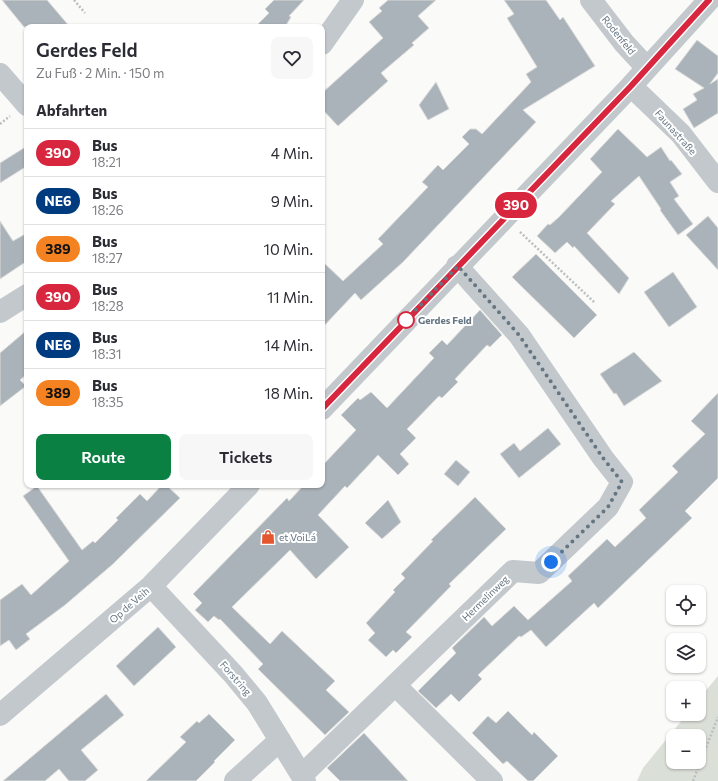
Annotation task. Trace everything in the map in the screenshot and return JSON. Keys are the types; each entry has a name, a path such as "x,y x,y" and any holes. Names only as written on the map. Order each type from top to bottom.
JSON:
{"street":[{"path":"325,40 354,0"},
{"name":"Rodenfeld","path":"591,0 624,43 647,68"},
{"path":"325,406 631,86 709,0"},
{"path":"0,74 24,102"},
{"name":"Faunastraße","path":"631,86 680,134 718,182"},
{"name":"Hermelinweg","path":"304,778 395,685 513,571 539,573 608,507 622,482 603,458 519,335 458,266"},
{"path":"0,312 24,297"},
{"name":"Op de Veih","path":"0,715 151,586 246,488"},
{"name":"Forstring","path":"151,586 233,674 257,703 304,778"},
{"path":"395,685 492,781"},
{"path":"235,781 280,740"}],"path":[{"path":"74,0 85,13"},
{"path":"505,217 594,302"},
{"path":"693,781 718,717"}],"shaded area":[{"path":"718,676 718,781 637,781 643,768 666,740 666,769 706,769 706,729 675,729 681,721 706,721 706,691"}],"building":[{"path":"2,0 47,0 67,24 24,24 24,27"},
{"path":"274,0 304,0 289,16 291,17 287,24 258,24 269,13 265,9"},
{"path":"388,0 436,0 418,16 429,28 412,43 414,45 381,73 388,81 338,126 325,112 325,90 383,38 369,22 382,11 379,8"},
{"path":"504,0 546,0 560,20 563,17 595,66 523,110 536,122 403,262 361,300 355,293 325,325 325,264 343,281 383,244 378,239 428,187 422,182 438,165 443,170 469,144 462,137 470,129 476,129 482,134 531,82 526,74 537,67 507,18 514,14"},
{"path":"697,40 718,56 718,73 710,84 718,79 718,113 694,128 683,109 697,100 693,94 704,88 675,69"},
{"path":"436,82 449,109 428,120 419,105"},
{"path":"618,129 647,157 661,147 670,161 671,160 682,174 670,182 679,196 674,199 693,224 678,235 660,210 661,209 639,176 611,201 615,204 587,233 629,278 619,294 574,246 573,248 567,242 555,253 537,236 548,224 550,225 559,217 602,172 590,159"},
{"path":"24,148 24,168 0,183 0,163"},
{"path":"708,216 718,228 718,270 686,235"},
{"path":"0,221 13,241 24,235 24,263 0,279"},
{"path":"536,254 597,315 574,338 512,277"},
{"path":"673,272 697,307 669,327 644,292"},
{"path":"480,310 502,335 490,347 487,345 455,379 458,382 442,398 439,396 407,429 416,438 400,454 409,464 398,475 378,455 347,488 345,486 318,515 349,547 316,579 290,550 232,607 270,644 282,631 335,681 326,690 349,712 325,735 258,669 263,664 220,619 219,620 214,616 208,622 195,610 202,603 193,594 287,498 289,501 301,488 325,488 325,463 356,430 341,415 358,398 360,400 371,392 387,408 434,358 429,353 442,340 447,345"},
{"path":"24,333 24,377 20,380 24,384 24,388 0,406 0,353"},
{"path":"634,352 662,381 624,406 616,393 614,394 600,374"},
{"path":"718,393 718,478 685,511 692,518 598,608 594,603 546,647 531,630 521,637 519,636 478,675 482,679 459,702 451,694 436,708 418,691 456,653 452,648 484,617 492,626 514,606 528,620 572,581 568,576 607,539 615,547 646,518 639,510 678,472 672,466 705,434 691,421"},
{"path":"548,428 561,444 519,478 500,454 514,443 520,451"},
{"path":"456,460 470,472 458,486 444,474"},
{"path":"34,488 38,488 82,550 93,541 95,543 118,520 116,518 140,494 147,501 159,488 169,488 180,498 113,564 65,605 26,634 30,639 16,650 9,640 0,646 0,600 22,584 31,595 69,561 23,496"},
{"path":"475,497 506,529 449,584 451,586 406,632 412,637 396,653 393,650 386,657 368,640 375,633 366,623 395,592 393,590 405,578 401,574 433,541 431,540"},
{"path":"388,500 401,522 382,539 365,523"},
{"path":"158,627 176,647 134,686 116,666"},
{"path":"106,694 124,715 81,750 98,770 85,781 69,781 59,769 45,781 3,781"},
{"path":"508,711 532,735 534,732 558,756 533,781 528,781 507,761 503,764 472,733 488,716 496,723"},
{"path":"209,714 235,740 214,761 215,762 196,781 146,781 186,742 180,737 197,721 199,723"},
{"path":"364,733 408,781 340,781 327,768"}],"bus line":[{"name":"390","path":"325,406 631,86 709,0"}],"place":[{"name":"Gerdes Feld","path":"406,320"},
{"name":"et VoiLá","path":"268,537"}],"route":[{"path":"406,320 458,266 519,335 603,458 622,482 608,507 551,562"}]}
